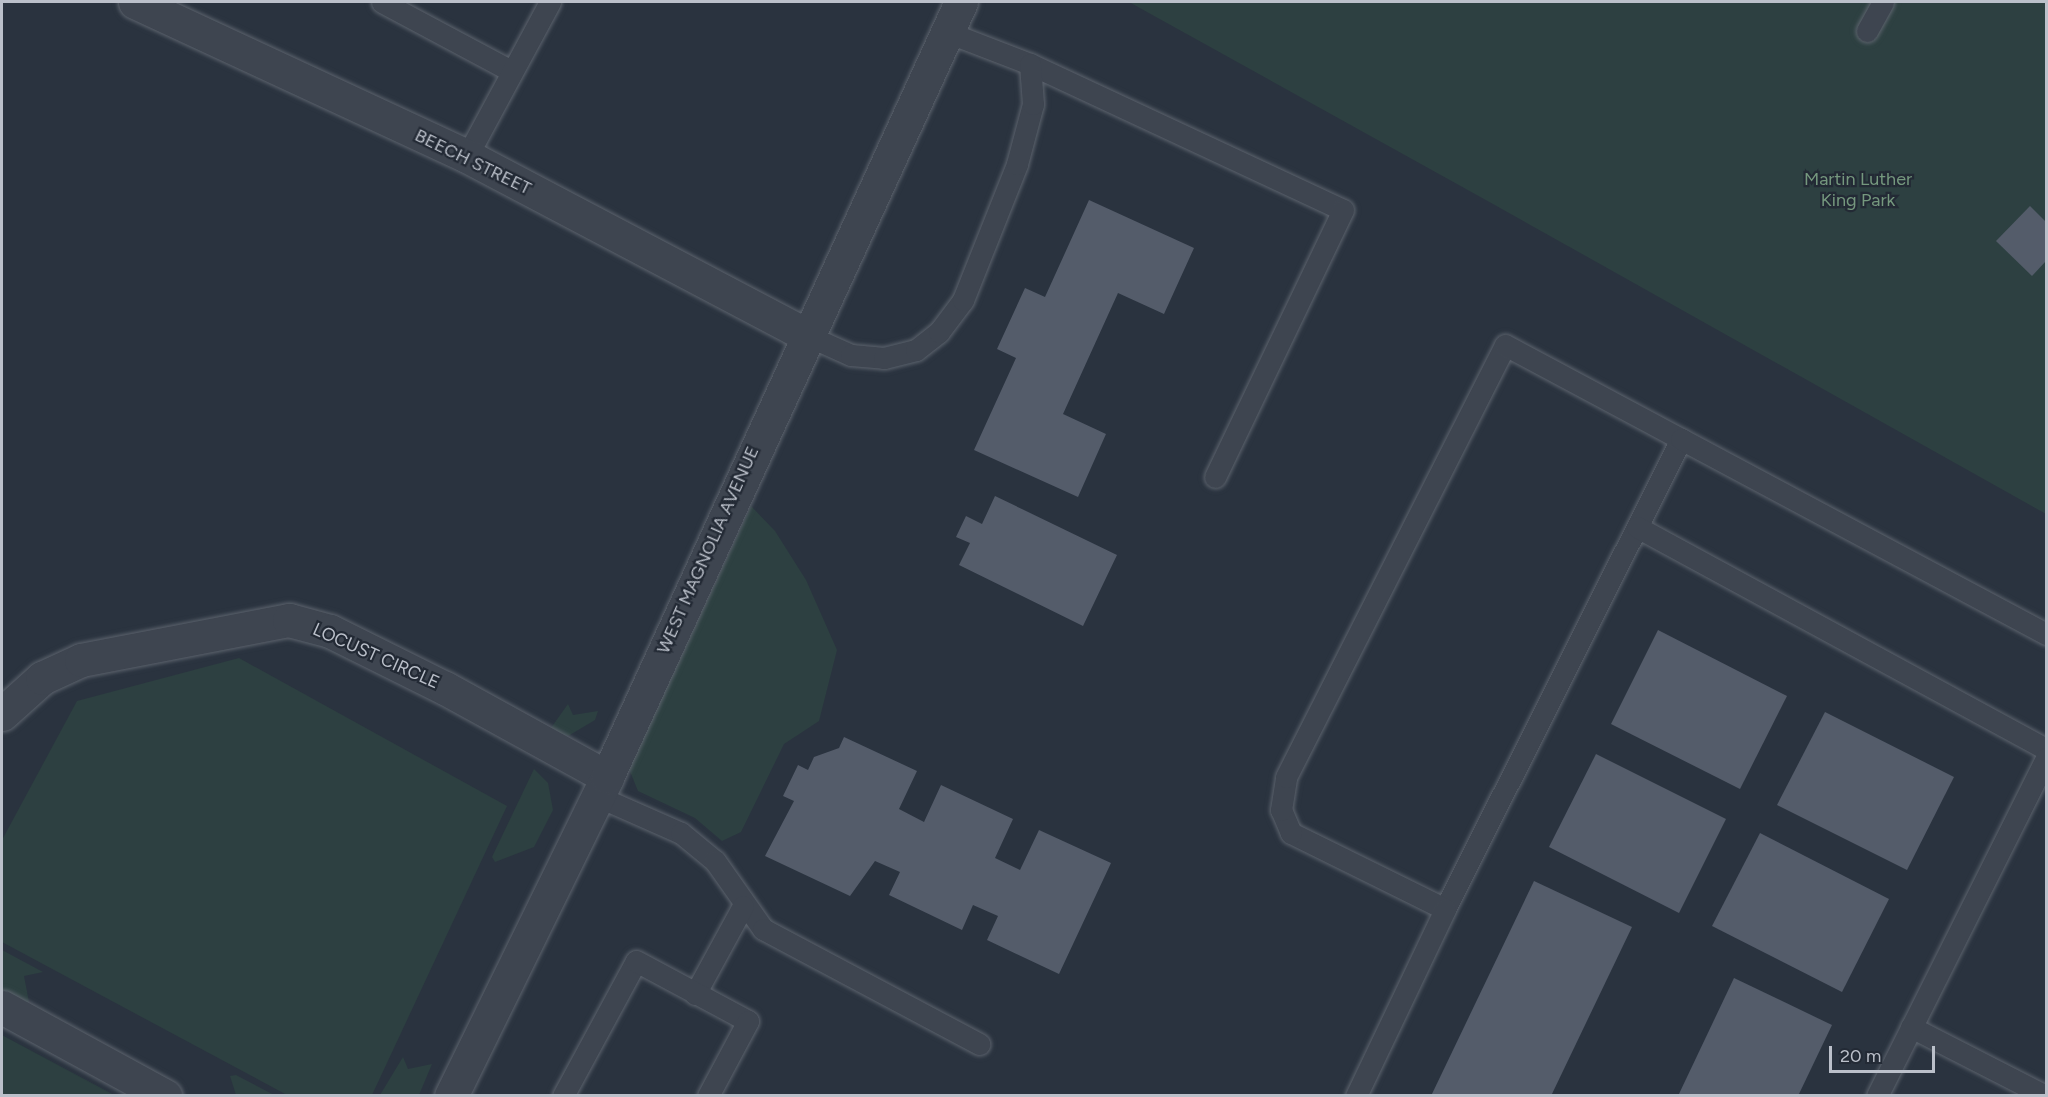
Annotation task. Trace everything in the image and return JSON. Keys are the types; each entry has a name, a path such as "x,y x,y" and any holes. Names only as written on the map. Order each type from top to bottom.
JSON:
{"street":[{"name":"BEECH STREET","path":"135,2 467,156 804,334"},
{"name":"WEST MAGNOLIA AVENUE","path":"451,1095 602,786 804,334 961,2"},
{"name":"LOCUST CIRCLE","path":"2,714 42,678 81,660 289,620 330,631 445,688 602,786"},
{"path":"2,1007 165,1095"}],"lane":[{"path":"382,2 511,71"},
{"path":"467,156 550,2"},
{"path":"1867,31 1883,2"},
{"path":"947,32 1030,64 1343,210 1215,477"},
{"path":"804,334 841,352 884,358 916,350 939,332 968,291 1017,165 1033,104 1030,64"},
{"path":"1445,909 1291,833 1281,810 1291,767 1505,345 2046,634"},
{"path":"1356,1095 1445,909 1681,439"},
{"path":"1637,527 2046,749"},
{"path":"1877,1095 2046,758"},
{"path":"602,786 681,833 715,861 742,906 763,929 979,1044"},
{"path":"695,994 742,906"},
{"path":"563,1095 636,961 748,1021 708,1095"},
{"path":"1911,1027 2046,1095"}],"green space":[{"name":"Martin Luther King Park","path":"1129,2 2046,2 2046,514 1493,204"},
{"path":"751,506 775,531 806,580 837,650 819,721 784,744 741,832 722,841 695,818 638,791 629,769"},
{"path":"239,658 507,806 372,1095 287,1095 2,942 2,840 77,701"},
{"path":"568,704 573,715 598,711 595,720 568,736 548,732"},
{"path":"534,769 548,783 553,810 534,847 495,862 492,857"},
{"path":"2,950 43,972 24,976 29,1002 23,1004 2,992"},
{"path":"2,1035 114,1095 2,1095"},
{"path":"403,1057 408,1069 432,1064 419,1095 380,1095"},
{"path":"236,1075 274,1095 236,1095 230,1076"}],"building":[{"path":"1089,200 1194,248 1164,314 1118,293 1063,414 1106,434 1078,497 974,450 1016,358 997,349 1025,288 1045,297"},
{"path":"2030,206 2046,222 2046,261 2032,276 1996,241"},
{"path":"995,496 1117,555 1083,626 959,565 970,543 956,537 966,516 982,524"},
{"path":"1658,630 1787,696 1740,789 1611,724"},
{"path":"1825,712 1954,777 1907,870 1777,805"},
{"path":"844,737 917,771 899,809 924,822 941,785 1013,819 995,858 1020,870 1039,830 1111,863 1059,974 987,940 998,916 973,905 962,930 889,895 900,872 875,861 850,896 765,856 794,801 783,796 798,765 808,770 814,757 839,748"},
{"path":"1596,754 1726,819 1679,913 1549,847"},
{"path":"1760,833 1889,899 1842,992 1712,926"},
{"path":"1534,881 1632,927 1551,1096 1431,1096"},
{"path":"1734,978 1832,1025 1798,1096 1678,1096"}]}
